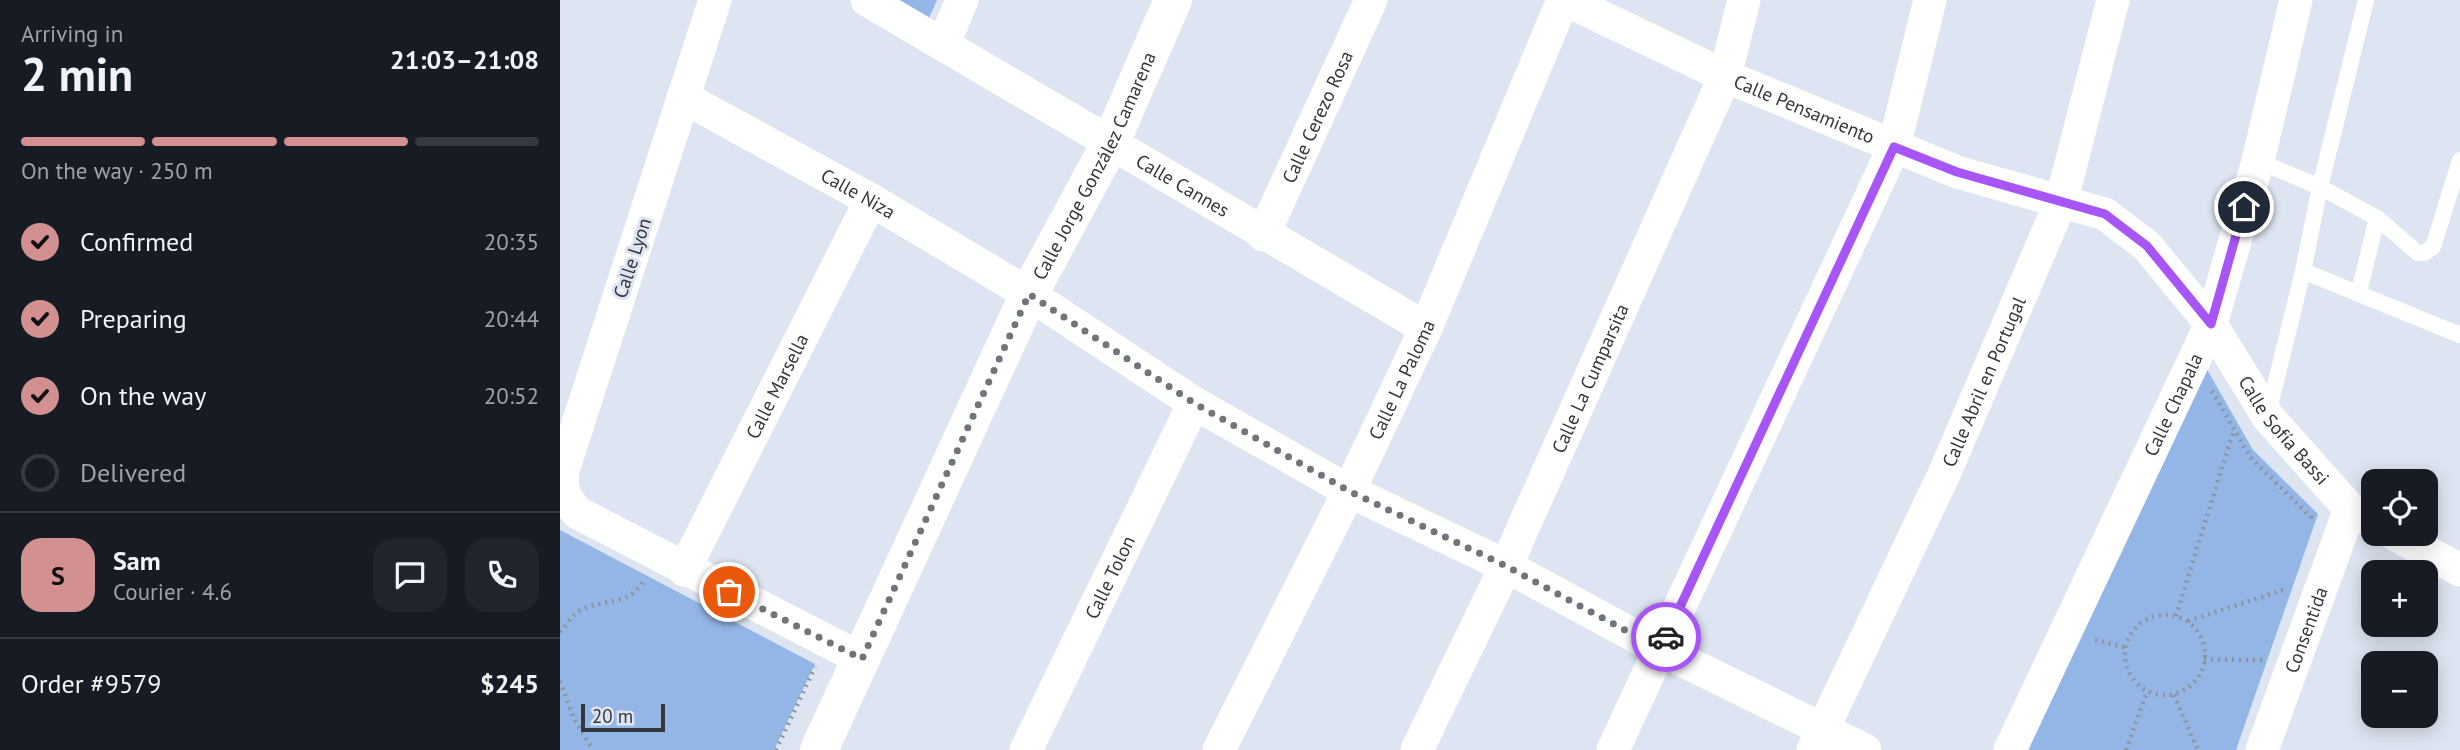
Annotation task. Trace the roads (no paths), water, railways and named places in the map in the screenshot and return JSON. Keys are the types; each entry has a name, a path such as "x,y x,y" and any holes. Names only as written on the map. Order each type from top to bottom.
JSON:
{"street":[{"name":"Calle Lyon","path":"684,570 578,513 565,499 562,486 563,470 715,0"},
{"name":"Calle Cannes","path":"867,0 1111,142 1263,235 1426,328"},
{"path":"943,45 962,0"},
{"name":"Calle Jorge González Camarena","path":"819,750 1029,294 1111,142 1173,0"},
{"name":"Calle Cerezo Rosa","path":"1263,235 1371,0"},
{"name":"Calle Pensamiento","path":"1564,0 1725,76 1957,172 2062,199 2105,214 2147,246 2211,324"},
{"name":"Calle La Paloma","path":"1219,750 1349,491 1426,328 1564,0"},
{"name":"Calle La Cumparsita","path":"1417,750 1506,566 1725,76 1744,0"},
{"path":"1614,750 1894,147 1930,0"},
{"name":"Calle Abril en Portugal","path":"1818,740 1945,471 2062,199 2113,0"},
{"name":"Calle Chapala","path":"2010,750 2211,324 2258,161 2297,0"},
{"name":"Calle Niza","path":"683,97 871,200 1029,294 1194,403 1349,491 1506,566 1660,649 1818,740 1864,750"},
{"name":"Calle Marsella","path":"684,570 871,200"},
{"name":"Calle Sofía Bassi","path":"2211,324 2268,417 2361,515"},
{"name":"Calle Tolon","path":"1026,750 1194,403"},
{"name":"Consentida","path":"2262,750 2361,518"},
{"path":"2416,546 2460,570"},
{"path":"684,570 862,659"}],"lane":[{"path":"2268,417 2366,0"},
{"path":"2258,161 2320,187 2377,218 2418,253 2430,251 2460,160"},
{"path":"2359,292 2377,218"},
{"path":"2304,271 2460,335"}]}
